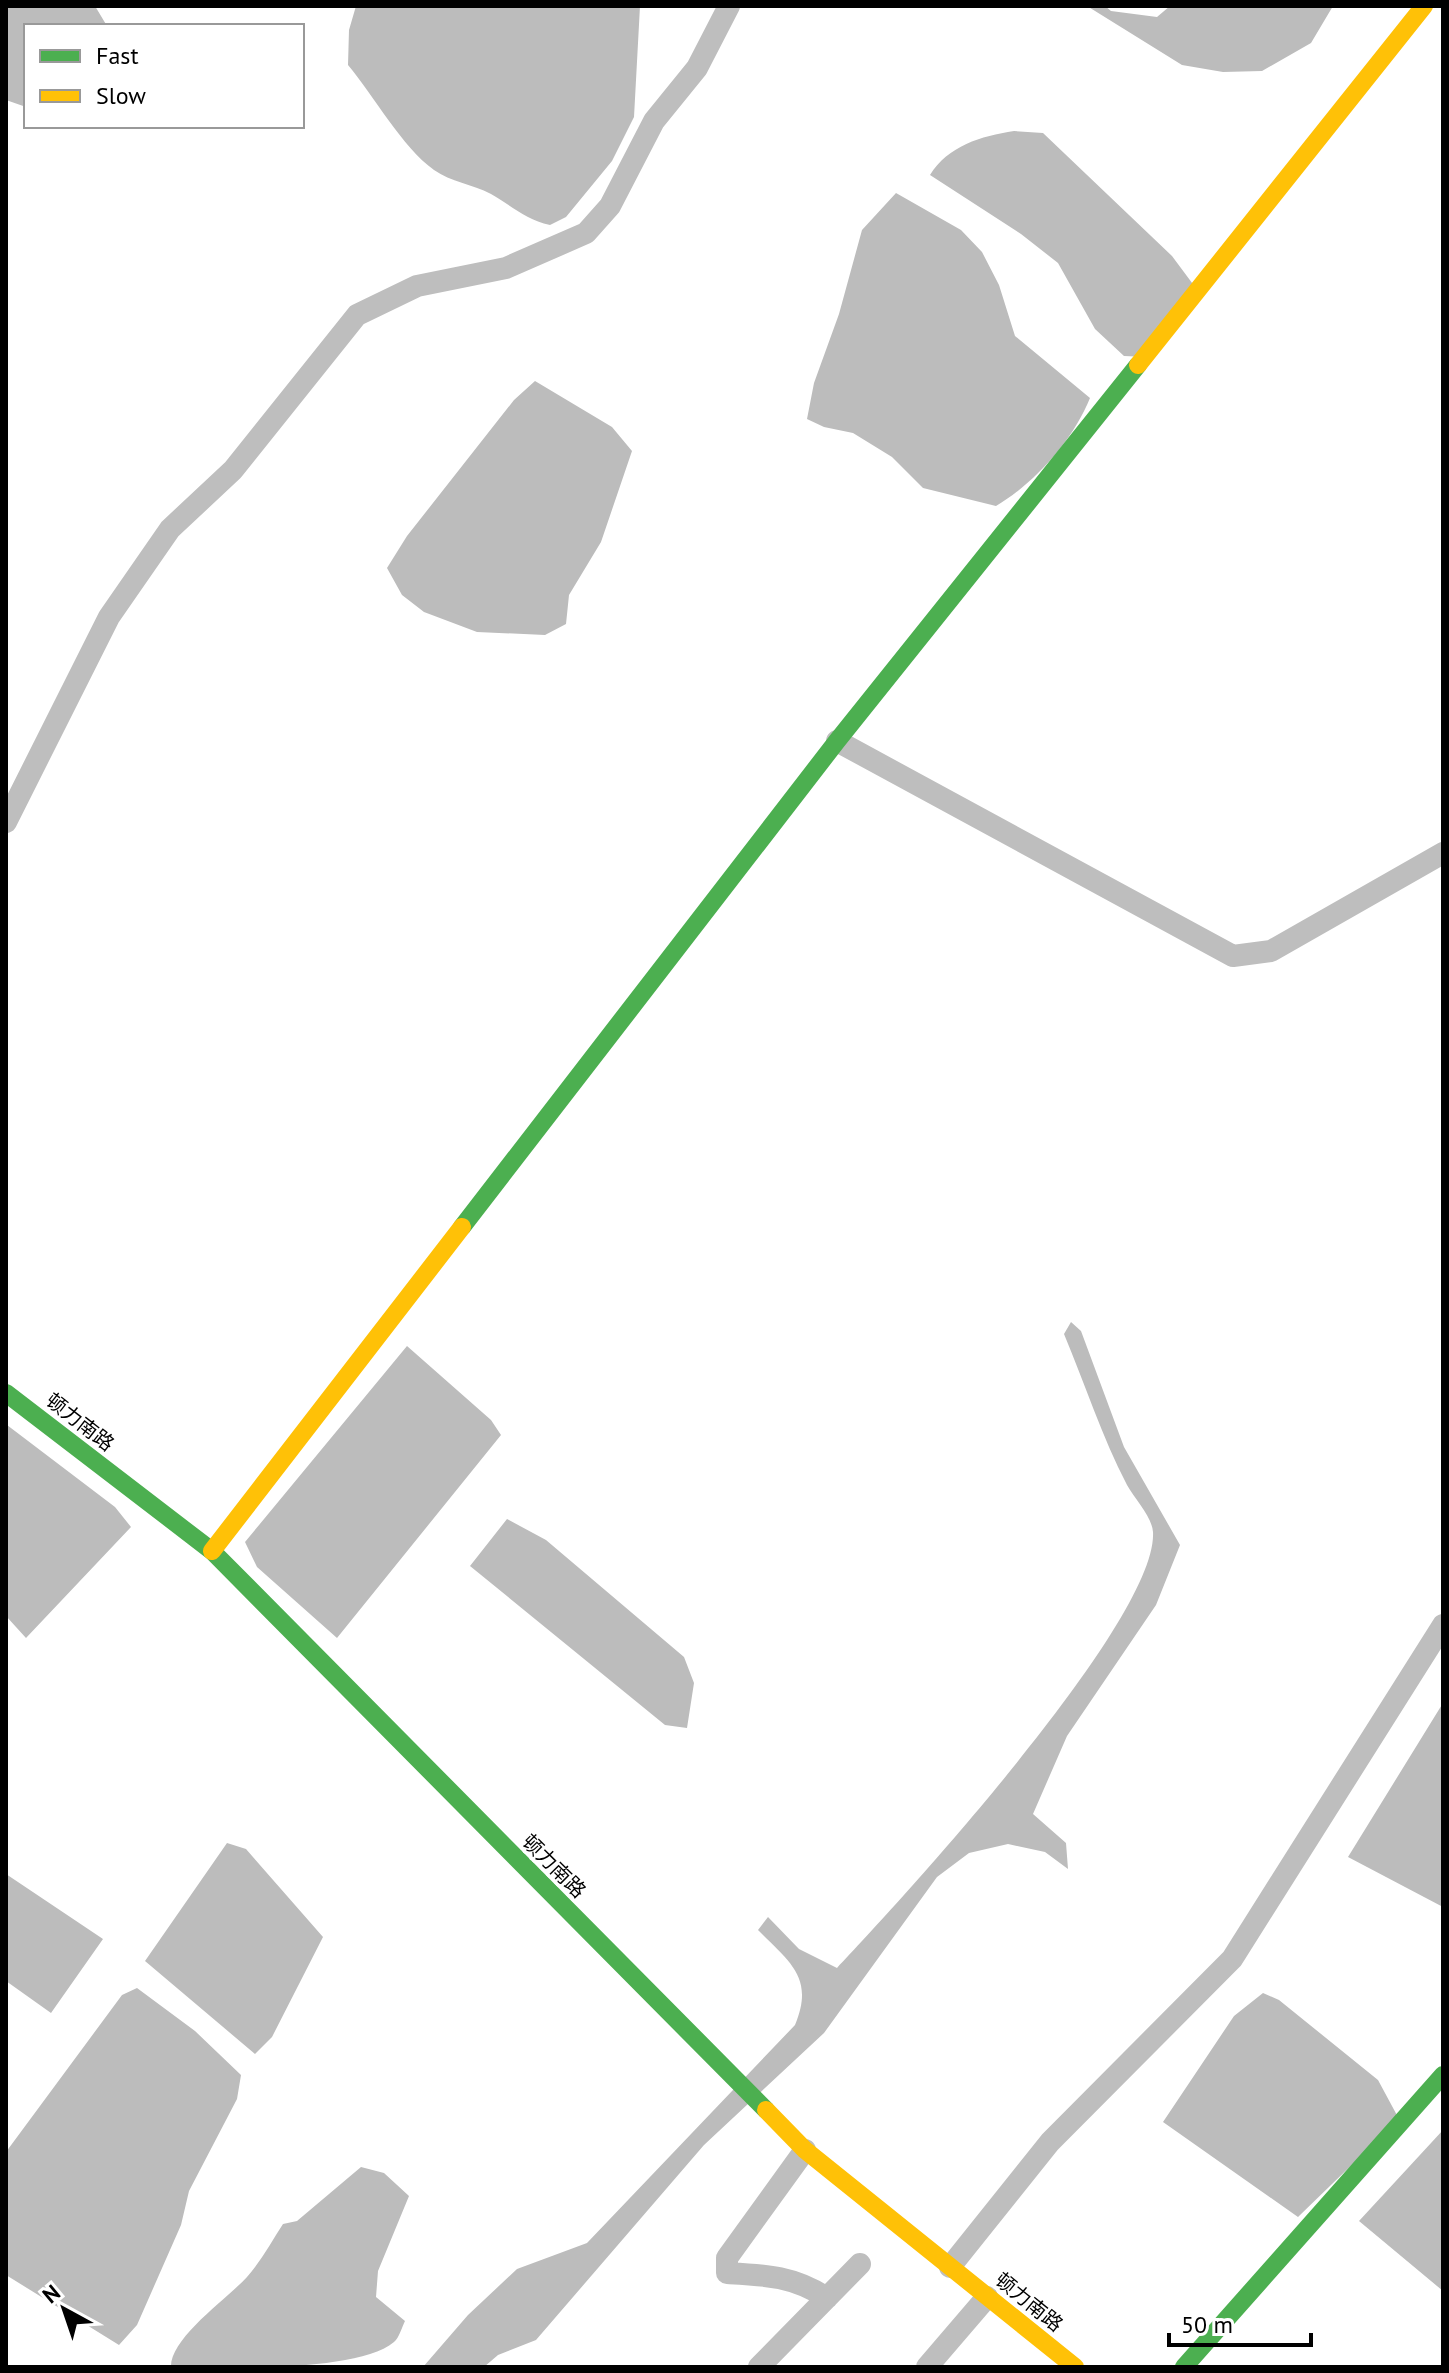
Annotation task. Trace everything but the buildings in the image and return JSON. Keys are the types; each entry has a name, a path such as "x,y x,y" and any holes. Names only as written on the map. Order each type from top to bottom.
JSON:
{"street":[{"path":"6,822 109,617 170,529 233,470 357,315 417,286 506,268 586,233 610,206 654,121 697,68 729,6"},
{"path":"212,1551 837,741 1424,6"},
{"path":"837,741 1233,956 1271,951 1443,853"},
{"name":"顿力南路","path":"6,1393 212,1551 805,2150 1075,2367"},
{"path":"950,2267 1050,2142 1232,1959 1443,1625"},
{"path":"1184,2367 1443,2075"},
{"path":"805,2150 727,2258 727,2273 779,2276 807,2285 827,2298"},
{"path":"759,2367 860,2264"},
{"path":"927,2367 987,2297"}],"shaded area":[{"path":"6,6 95,6 106,24 24,24 24,106 6,100"},
{"path":"356,6 640,6 634,117 612,161 566,217 550,225 534,220 491,194 434,170 411,148 348,65 349,30"},
{"path":"1087,6 1105,6 1111,11 1157,17 1170,6 1333,6 1311,43 1262,71 1223,72 1182,65"},
{"path":"1014,131 1043,133 1172,256 1201,295 1147,357 1124,356 1095,329 1058,263 1021,234 930,175 946,157 966,144"},
{"path":"896,193 961,230 982,252 999,285 1015,336 1090,398 1074,429 1051,459 1025,485 996,506 923,488 892,457 853,433 824,427 807,419 814,383 839,314 862,230"},
{"path":"535,381 612,427 632,451 601,542 569,595 566,624 545,635 477,632 424,612 402,595 387,568 407,536 514,400"},
{"path":"1071,1322 1081,1331 1124,1447 1180,1545 1156,1605 1067,1736 1033,1814 1066,1843 1068,1869 1045,1852 1008,1844 969,1853 937,1877 824,2033 704,2145 536,2340 498,2355 484,2367 423,2367 468,2315 517,2269 587,2243 795,2025 802,1994 800,1982 789,1961 758,1930 768,1917 799,1949 837,1968 968,1822 1022,1756 1073,1690 1115,1627 1144,1573 1153,1532 1150,1520 1127,1485 1110,1448 1064,1334"},
{"path":"407,1346 491,1420 501,1435 337,1638 257,1567 245,1542"},
{"path":"7,1425 115,1507 131,1527 26,1638 6,1616"},
{"path":"507,1519 546,1540 684,1657 694,1683 687,1728 665,1725 470,1566"},
{"path":"1443,1703 1443,1907 1348,1857"},
{"path":"227,1843 246,1849 323,1937 272,2037 255,2054 145,1961"},
{"path":"6,1874 103,1939 51,2013 6,1981"},
{"path":"137,1988 195,2031 241,2075 237,2099 189,2191 181,2225 137,2325 119,2345 6,2275 6,2152 122,1995"},
{"path":"1263,1993 1279,2000 1378,2080 1399,2119 1298,2217 1163,2122 1234,2016"},
{"path":"1443,2130 1443,2291 1359,2221"},
{"path":"361,2167 384,2173 409,2196 378,2271 376,2297 405,2321 396,2340 376,2352 321,2364 171,2367 173,2356 190,2331 247,2277 283,2224 297,2221"}],"traffic: fast":[{"path":"462,1227 837,741 1138,365"},
{"path":"6,1393 212,1551 766,2110"},
{"path":"1184,2367 1443,2075"}],"traffic: slow":[{"path":"1138,365 1424,6"},
{"path":"212,1551 462,1227"},
{"path":"766,2110 805,2150 1075,2367"}]}
